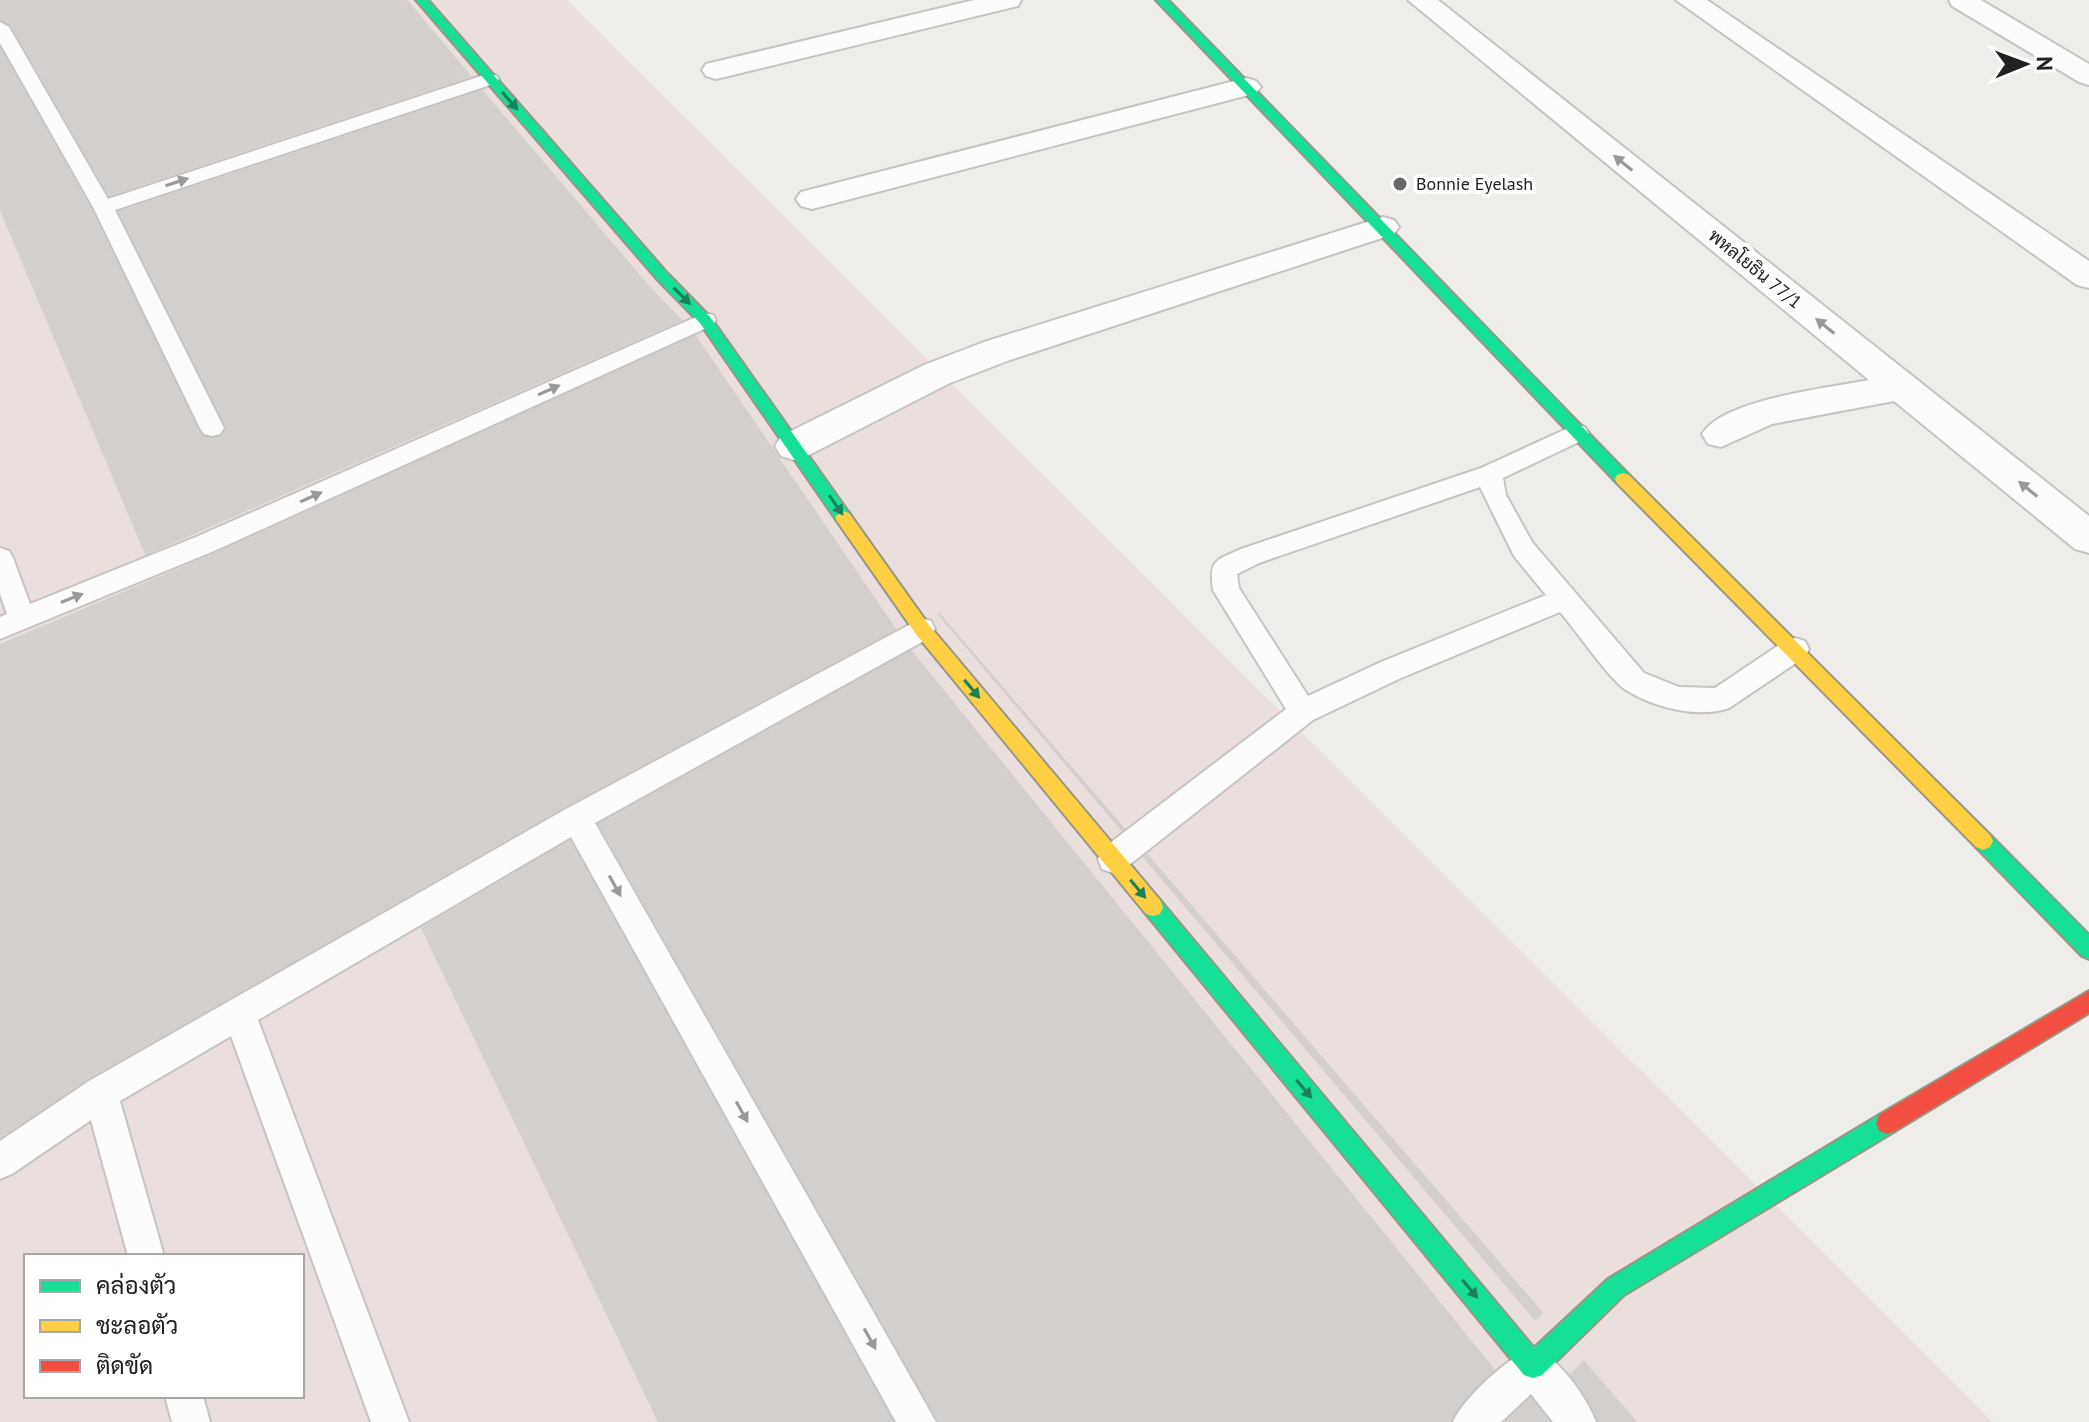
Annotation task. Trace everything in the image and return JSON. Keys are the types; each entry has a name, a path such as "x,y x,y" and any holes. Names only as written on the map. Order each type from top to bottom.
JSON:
{"street":[{"path":"422,0 662,276 705,320 922,629 1533,1366 1616,1287 2089,1001"},
{"path":"716,70 1008,0"},
{"path":"1162,0 1383,227 1577,433 1795,649 2089,949"},
{"name":"พหลโยธิน 77/1","path":"1421,0 2089,538"},
{"path":"1689,0 2089,277"},
{"path":"1962,0 2089,76"},
{"path":"812,199 1246,87"},
{"path":"794,446 937,374 997,351 1383,227"},
{"path":"1721,434 1763,413 1901,387"}],"lane":[{"path":"0,27 103,207 212,428"},
{"path":"103,207 490,79"},
{"path":"0,558 11,623 205,544 705,320"},
{"path":"1303,712 1226,590 1223,569 1250,556 1490,474 1577,433"},
{"path":"1490,474 1494,495 1523,549 1634,681 1678,699 1719,700 1795,649"},
{"path":"1113,859 1303,712 1391,670 1567,598"},
{"path":"0,1162 101,1093 576,818 922,629"},
{"path":"576,818 917,1422"},
{"path":"240,1014 390,1422"},
{"path":"101,1093 145,1254"},
{"path":"1472,1422 1533,1366 1577,1422"},
{"path":"185,1398 191,1422"}],"shaded area":[{"path":"0,0 567,0 1993,1422 0,1422"}],"building":[{"path":"0,0 406,0 470,76 109,195 12,26 0,19"},
{"path":"0,49 90,208 203,437 221,437 227,427 119,212 482,91 648,286 681,320 146,554 0,208"},
{"path":"695,336 895,629 565,806 88,1078 0,1137 0,645 215,554"},
{"path":"938,613 1124,829 1122,830"},
{"path":"911,651 1494,1370 1464,1400 1450,1422 939,1422 599,824"},
{"path":"570,841 893,1422 659,1422 422,928"},
{"path":"1147,855 1542,1313 1535,1319 1144,857"},
{"path":"1584,1362 1636,1422 1599,1422 1571,1375"},
{"path":"1531,1398 1549,1422 1505,1422"}],"traffic: fast":[{"path":"422,0 662,276 705,320 843,517"},
{"path":"1162,0 1623,479"},
{"path":"1983,841 2089,949"},
{"path":"1153,907 1533,1366 1616,1287 1887,1123"}],"traffic: slow":[{"path":"1623,479 1983,841"},
{"path":"843,517 922,629 1153,907"}],"traffic: jam":[{"path":"1887,1123 2089,1001"}],"place":[{"name":"Bonnie Eyelash","path":"1400,184"}]}
